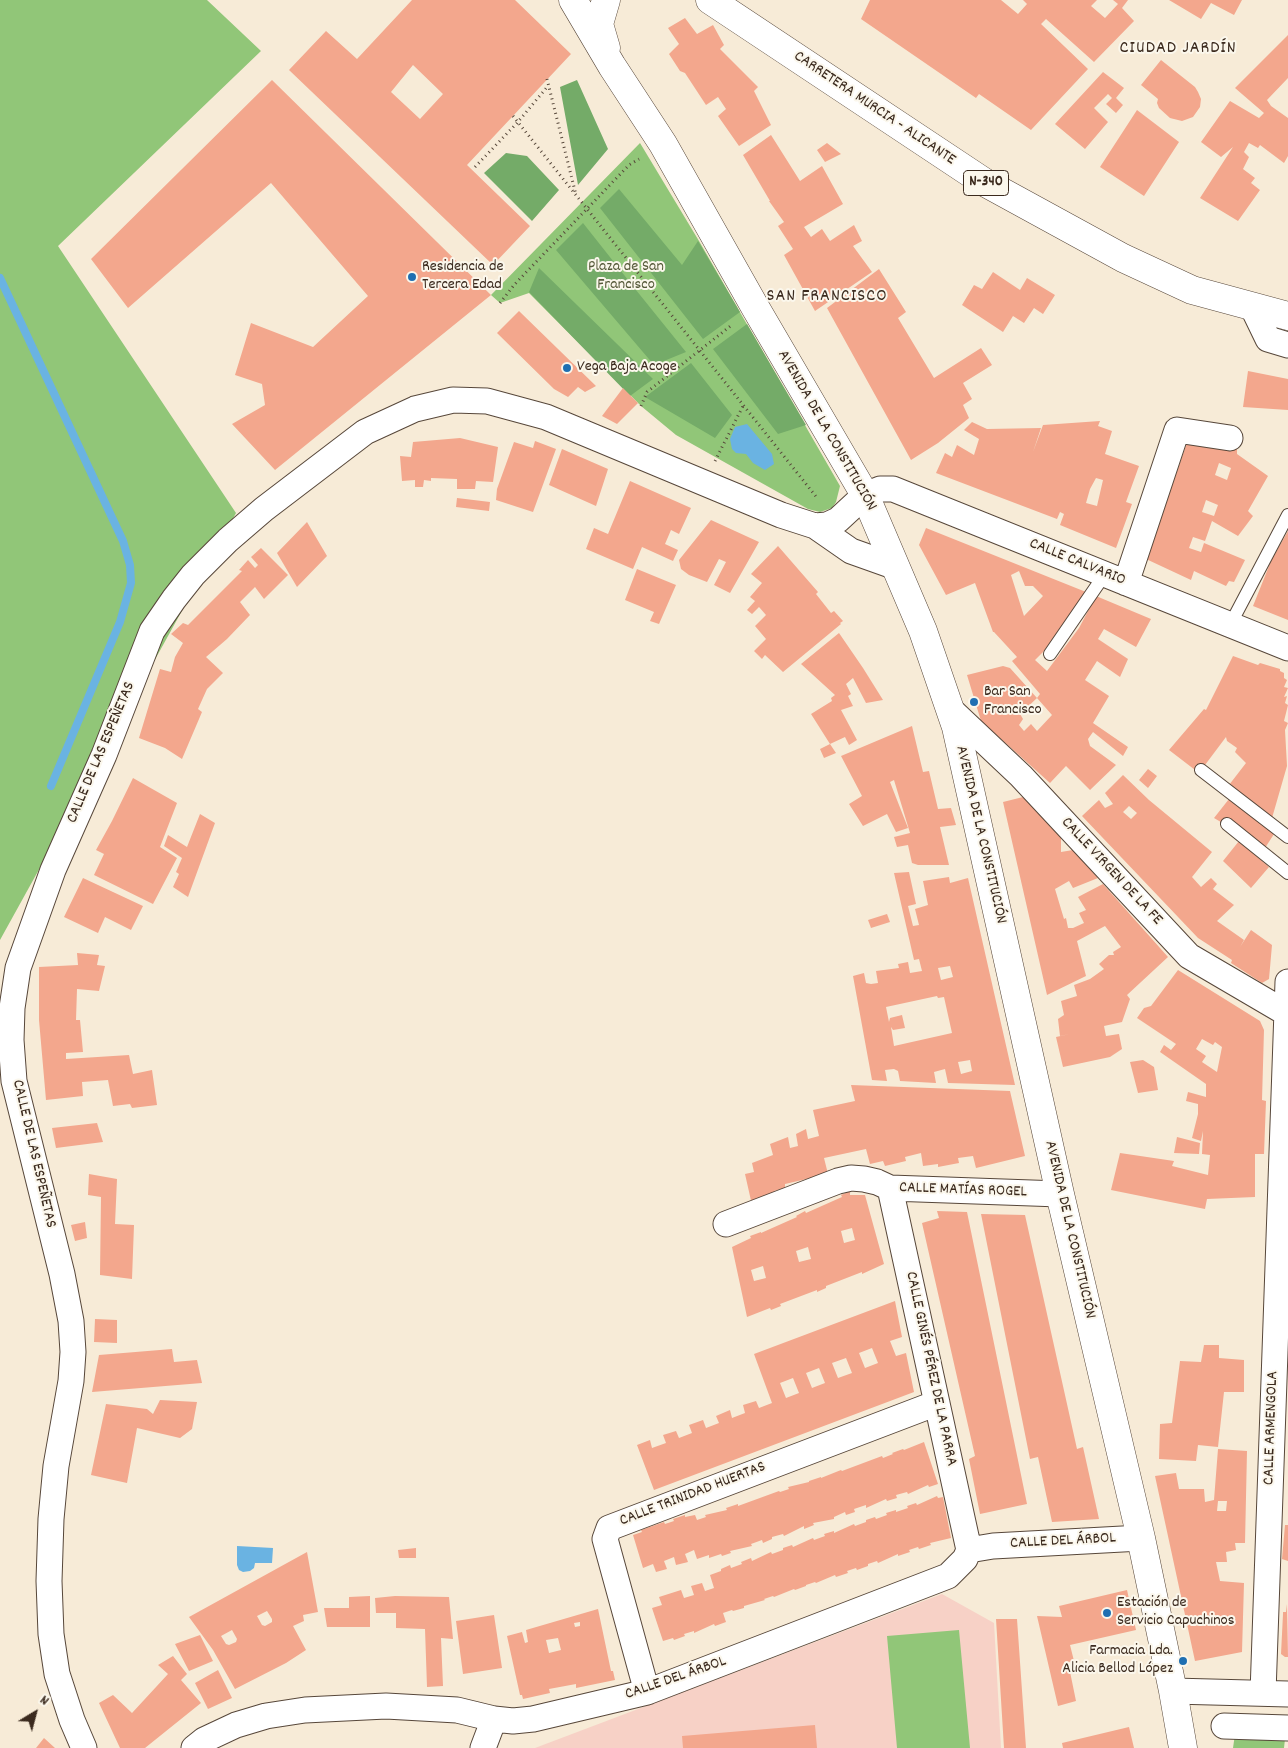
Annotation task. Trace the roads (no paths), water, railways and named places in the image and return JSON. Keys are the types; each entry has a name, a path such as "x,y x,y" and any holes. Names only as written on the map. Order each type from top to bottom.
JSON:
{"main road":[{"name":"AVENIDA DE LA CONSTITUCIÓN","path":"573,0 612,66 663,144 755,307 865,495 923,631 956,728 1060,1194 1141,1538 1174,1691 1183,1748"},
{"path":"606,0 599,24 612,66"},
{"name":"CARRETERA MURCIA - ALICANTE","path":"710,0 984,182 1124,258 1192,290 1288,316"}],"street":[{"path":"1252,306 1268,339 1288,345"},
{"name":"CALLE DE LAS ESPEÑETAS","path":"84,1748 72,1720 57,1674 51,1634 49,1581 51,1519 56,1466 71,1381 73,1352 71,1321 62,1274 14,1081 11,1032 12,1008 18,968 52,870 104,755 152,631 194,574 228,540 264,509 365,432 414,409 453,400 487,401 546,417 781,515 817,514"},
{"path":"1115,578 1177,430 1230,438"},
{"name":"CALLE CALVARIO","path":"865,495 880,489 893,489 1288,648"},
{"path":"817,514 827,525 838,520 865,495"},
{"path":"817,514 852,551 896,567"},
{"name":"CALLE VIRGEN DE LA FE","path":"950,709 1021,776 1189,956 1287,1014"},
{"name":"CALLE ARMENGOLA","path":"1263,1693 1288,982"},
{"name":"CALLE MATÍAS ROGEL","path":"726,1224 838,1181 851,1178 878,1182 890,1188 1060,1194"},
{"name":"CALLE GINÉS PÉREZ DE LA PARRA","path":"890,1188 969,1550"},
{"name":"CALLE TRINIDAD HUERTAS","path":"647,1692 605,1539 609,1528 937,1404"},
{"name":"CALLE DEL ÁRBOL","path":"194,1748 204,1740 236,1725 266,1716 305,1710 386,1706 457,1710 494,1719 513,1721 532,1719 647,1692 948,1576 965,1559 969,1550 992,1546 1141,1538"},
{"path":"1174,1691 1288,1694"},
{"path":"483,1748 494,1719"},
{"path":"1224,1730 1259,1732 1288,1728"}],"lane":[{"path":"1230,625 1288,515"},
{"path":"1050,654 1115,578"},
{"path":"1201,770 1288,837"},
{"path":"1226,824 1288,873"}],"water":[{"path":"747,424 772,454 774,464 765,470 753,463 746,454 736,453 732,449 730,439 735,427"},
{"path":"237,1546 273,1548 272,1563 255,1563 254,1568 250,1571 243,1572 239,1570 237,1565"}],"waterway":[{"path":"0,278 123,541 130,565 131,583 120,622 51,786"}],"place":[{"name":"Residencia de Tercera Edad","path":"412,277"},
{"name":"Vega Baja Acoge","path":"567,368"},
{"name":"Bar San Francisco","path":"974,702"},
{"name":"Estación de Servicio Capuchinos","path":"1107,1613"},
{"name":"Farmacia Lda. Alicia Bellod López","path":"1183,1661"}],"district":[{"name":"CIUDAD JARDÍN","path":"1178,50"},
{"name":"SAN FRANCISCO","path":"827,298"}],"park label":[{"name":"Plaza de San Francisco","path":"626,277"}]}
